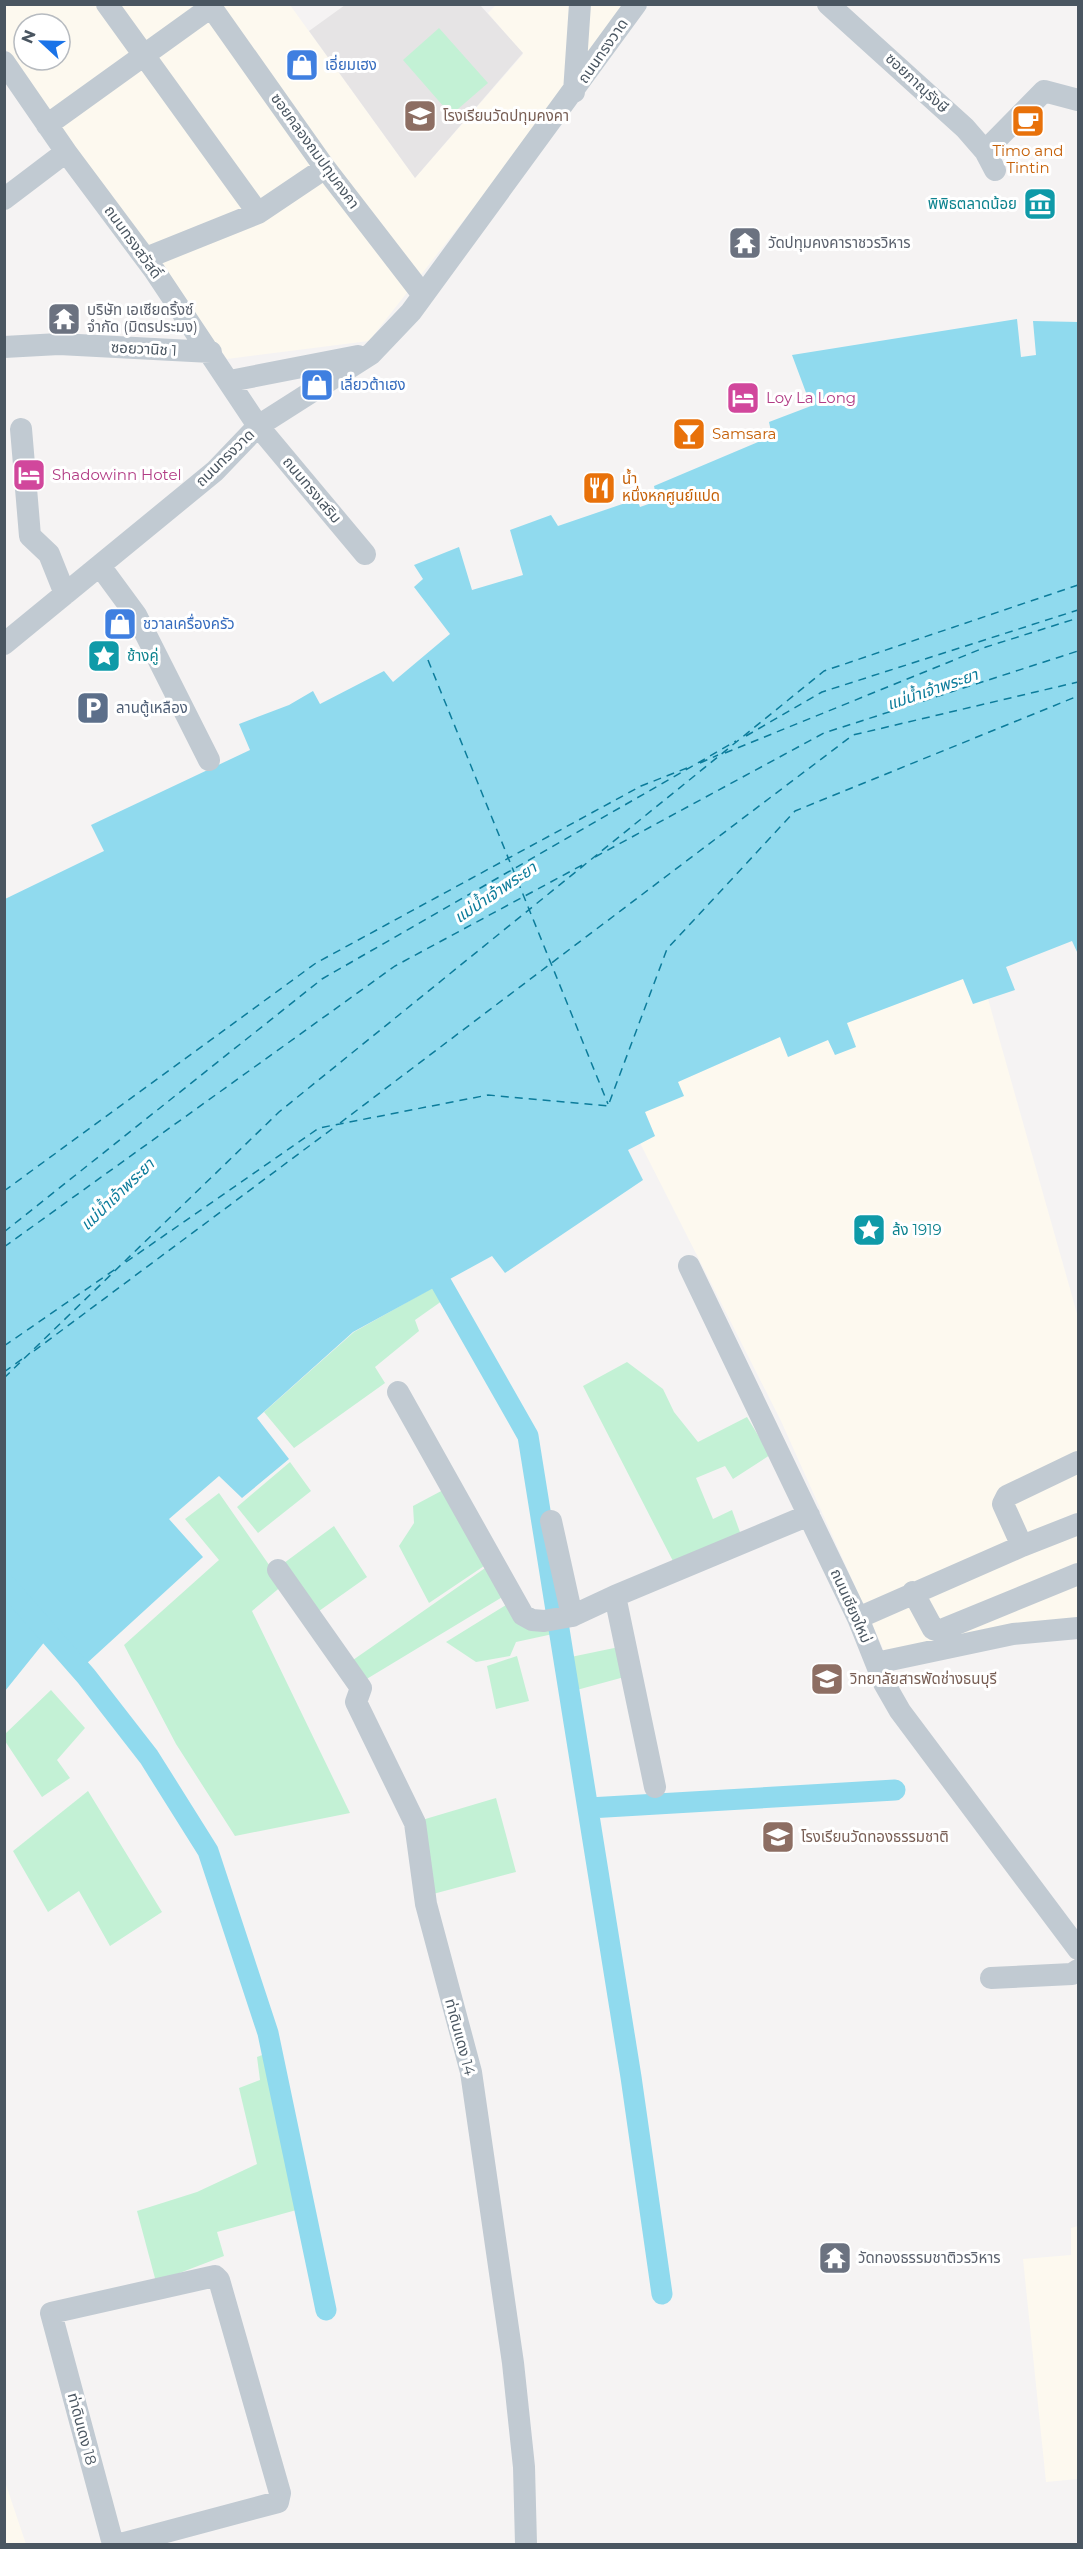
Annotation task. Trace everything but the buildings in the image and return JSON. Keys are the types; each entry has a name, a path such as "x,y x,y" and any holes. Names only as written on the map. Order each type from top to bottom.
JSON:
{"street":[{"path":"107,4 258,213"},
{"path":"574,92 580,4"},
{"name":"ถนนทรงวาด","path":"4,644 214,471 258,426 371,354 423,295 574,92 636,4"},
{"name":"ซอยภาณุรังษี","path":"833,5 965,128 990,160 1044,91 1078,100"},
{"path":"47,125 210,6"},
{"name":"ซอยคลองถมปทุมคงคา","path":"210,6 325,168 423,295"},
{"name":"ถนนทรงสวัสดิ์","path":"4,62 66,152 146,258 211,352 258,426"},
{"path":"4,199 66,152"},
{"path":"146,258 258,213 325,168"},
{"name":"ซอยวานิช 1","path":"4,347 59,344 211,352"},
{"path":"230,381 371,354"},
{"name":"ถนนทรงเสริม","path":"258,426 365,554"},
{"path":"21,429 30,536 46,550 65,594"},
{"path":"100,566 136,615 209,760"},
{"name":"ถนนเชียงใหม่","path":"689,1266 858,1618 876,1663 900,1711 1078,1949"},
{"path":"398,1392 523,1616 532,1620 544,1621 573,1616 615,1596 809,1515"},
{"path":"1022,1546 1002,1504 1007,1496 1078,1462"},
{"path":"551,1521 573,1616"},
{"path":"858,1618 913,1592 1078,1524"},
{"name":"ท่าดินแดง 14","path":"278,1570 361,1688 356,1702 415,1823 426,1904 471,2072 513,2363 524,2467 526,2544"},
{"path":"913,1592 933,1629 939,1631 1078,1575"},
{"path":"615,1596 655,1787"},
{"path":"876,1663 1013,1634 1078,1628"},
{"path":"991,1978 1072,1974 1078,1970"},
{"name":"ท่าดินเดง 18","path":"113,2544 51,2313 211,2276 219,2280 280,2493 278,2502 122,2544"}],"shaded area":[{"path":"4,5 290,5 415,178 523,54 488,13 496,5 622,5 482,197 369,341 227,359 90,174 21,72 72,72 72,12 12,12 12,58 5,48"},
{"name":"โรงเรียนวัดปทุมคงคา","path":"345,5 480,5 523,53 415,178 309,31"},
{"name":"ล้ง 1919","path":"963,979 973,1004 988,999 1078,1317 1078,1629 885,1653 781,1421 640,1143 655,1136 645,1112 678,1082 780,1037 788,1057 828,1040 835,1055 846,1023"},
{"path":"1078,2226 1078,2479 1046,2482 1023,2259 1071,2255 1071,2228"},
{"path":"5,2482 26,2544 5,2544"}],"green space":[{"path":"439,28 488,83 451,115 403,60"},
{"path":"441,1283 449,1296 415,1320 419,1331 375,1367 385,1383 294,1448 264,1412 354,1332"},
{"path":"627,1362 663,1389 674,1412 698,1442 747,1417 770,1455 733,1479 725,1466 696,1478 713,1519 732,1510 741,1535 674,1563 583,1386"},
{"path":"290,1462 311,1491 258,1533 237,1507"},
{"path":"445,1489 487,1564 429,1603 399,1546 414,1523 413,1506"},
{"path":"219,1493 283,1585 252,1611 350,1813 235,1836 176,1744 124,1645 219,1560 185,1519"},
{"path":"334,1526 367,1577 319,1611 284,1563"},
{"path":"488,1566 504,1596 365,1680 353,1660"},
{"path":"511,1602 552,1625 553,1634 516,1642 510,1656 476,1662 446,1642"},
{"path":"619,1647 628,1676 573,1691 566,1658"},
{"path":"517,1656 529,1701 496,1709 487,1666"},
{"path":"51,1690 85,1728 57,1760 70,1778 42,1797 5,1741 5,1734"},
{"path":"88,1791 162,1912 110,1946 79,1891 48,1912 13,1851"},
{"path":"496,1798 516,1872 433,1894 422,1820"},
{"path":"270,2052 300,2209 217,2232 224,2256 156,2282 137,2211 197,2192 257,2164 239,2088 260,2080 257,2057"}],"water":[{"name":"แม่น้ำเจ้าพระยา","path":"1017,319 1021,357 1036,355 1033,321 1078,322 1078,954 1072,941 1006,967 1015,990 973,1004 963,979 847,1023 856,1047 835,1055 828,1040 788,1057 780,1037 678,1082 684,1096 645,1112 655,1136 628,1150 643,1180 505,1273 492,1256 353,1332 257,1418 289,1459 242,1498 219,1476 169,1519 203,1557 86,1664 50,1635 5,1691 5,899 104,851 91,825 250,750 239,724 289,705 313,691 320,704 384,671 393,682 450,634 414,587 423,579 414,565 459,547 472,590 523,575 510,530 551,515 558,526 637,499 640,507 657,501 654,486 772,436 769,422 811,406 792,355"}],"waterway":[{"path":"441,1283 528,1436 631,2077 662,2294"},
{"path":"4,1583 86,1676 149,1757 208,1851 268,2033 326,2310"},
{"path":"589,1808 895,1790"}],"ferry route":[{"path":"4,1378 279,1112 824,671 1078,585"},
{"path":"746,736 822,692 1078,610"},
{"path":"725,753 986,647 1078,618"},
{"path":"595,857 824,733 1078,651"},
{"path":"428,660 608,1104"},
{"path":"340,1123 853,735 1078,682"},
{"path":"126,1262 319,1128 488,1095 608,1106 667,949 795,811 1078,696"},
{"path":"4,1232 322,979 736,741"},
{"path":"700,763 718,755"},
{"path":"4,1191 316,963 641,786 687,768"},
{"path":"4,1247 395,966 586,863"},
{"path":"34,1351 336,1126"},
{"path":"4,1346 117,1268"},
{"path":"4,1372 25,1357"}],"place":[{"name":"เอี่ยมเฮง","path":"302,65"},
{"name":"โรงเรียนวัดปทุมคงคา","path":"420,116"},
{"name":"Timo and Tintin","path":"1028,121"},
{"name":"พิพิธตลาดน้อย","path":"1040,204"},
{"name":"วัดปทุมคงคาราชวรวิหาร","path":"745,243"},
{"name":"บริษัท เอเซียดริ้งซ์ จำกัด (มิตรประมง)","path":"64,319"},
{"name":"เลี่ยวต้าเฮง","path":"317,385"},
{"name":"Loy La Long","path":"743,398"},
{"name":"Samsara","path":"689,434"},
{"name":"Shadowinn Hotel","path":"29,475"},
{"name":"น้ำ หนึ่งหกศูนย์แปด","path":"599,488"},
{"name":"ชวาลเครื่องครัว","path":"120,624"},
{"name":"ช้างคู่","path":"104,656"},
{"name":"ลานตู้เหลือง","path":"93,708"},
{"name":"ล้ง 1919","path":"869,1230"},
{"name":"วิทยาลัยสารพัดช่างธนบุรี","path":"827,1679"},
{"name":"โรงเรียนวัดทองธรรมชาติ","path":"778,1837"},
{"name":"วัดทองธรรมชาติวรวิหาร","path":"835,2258"}]}
